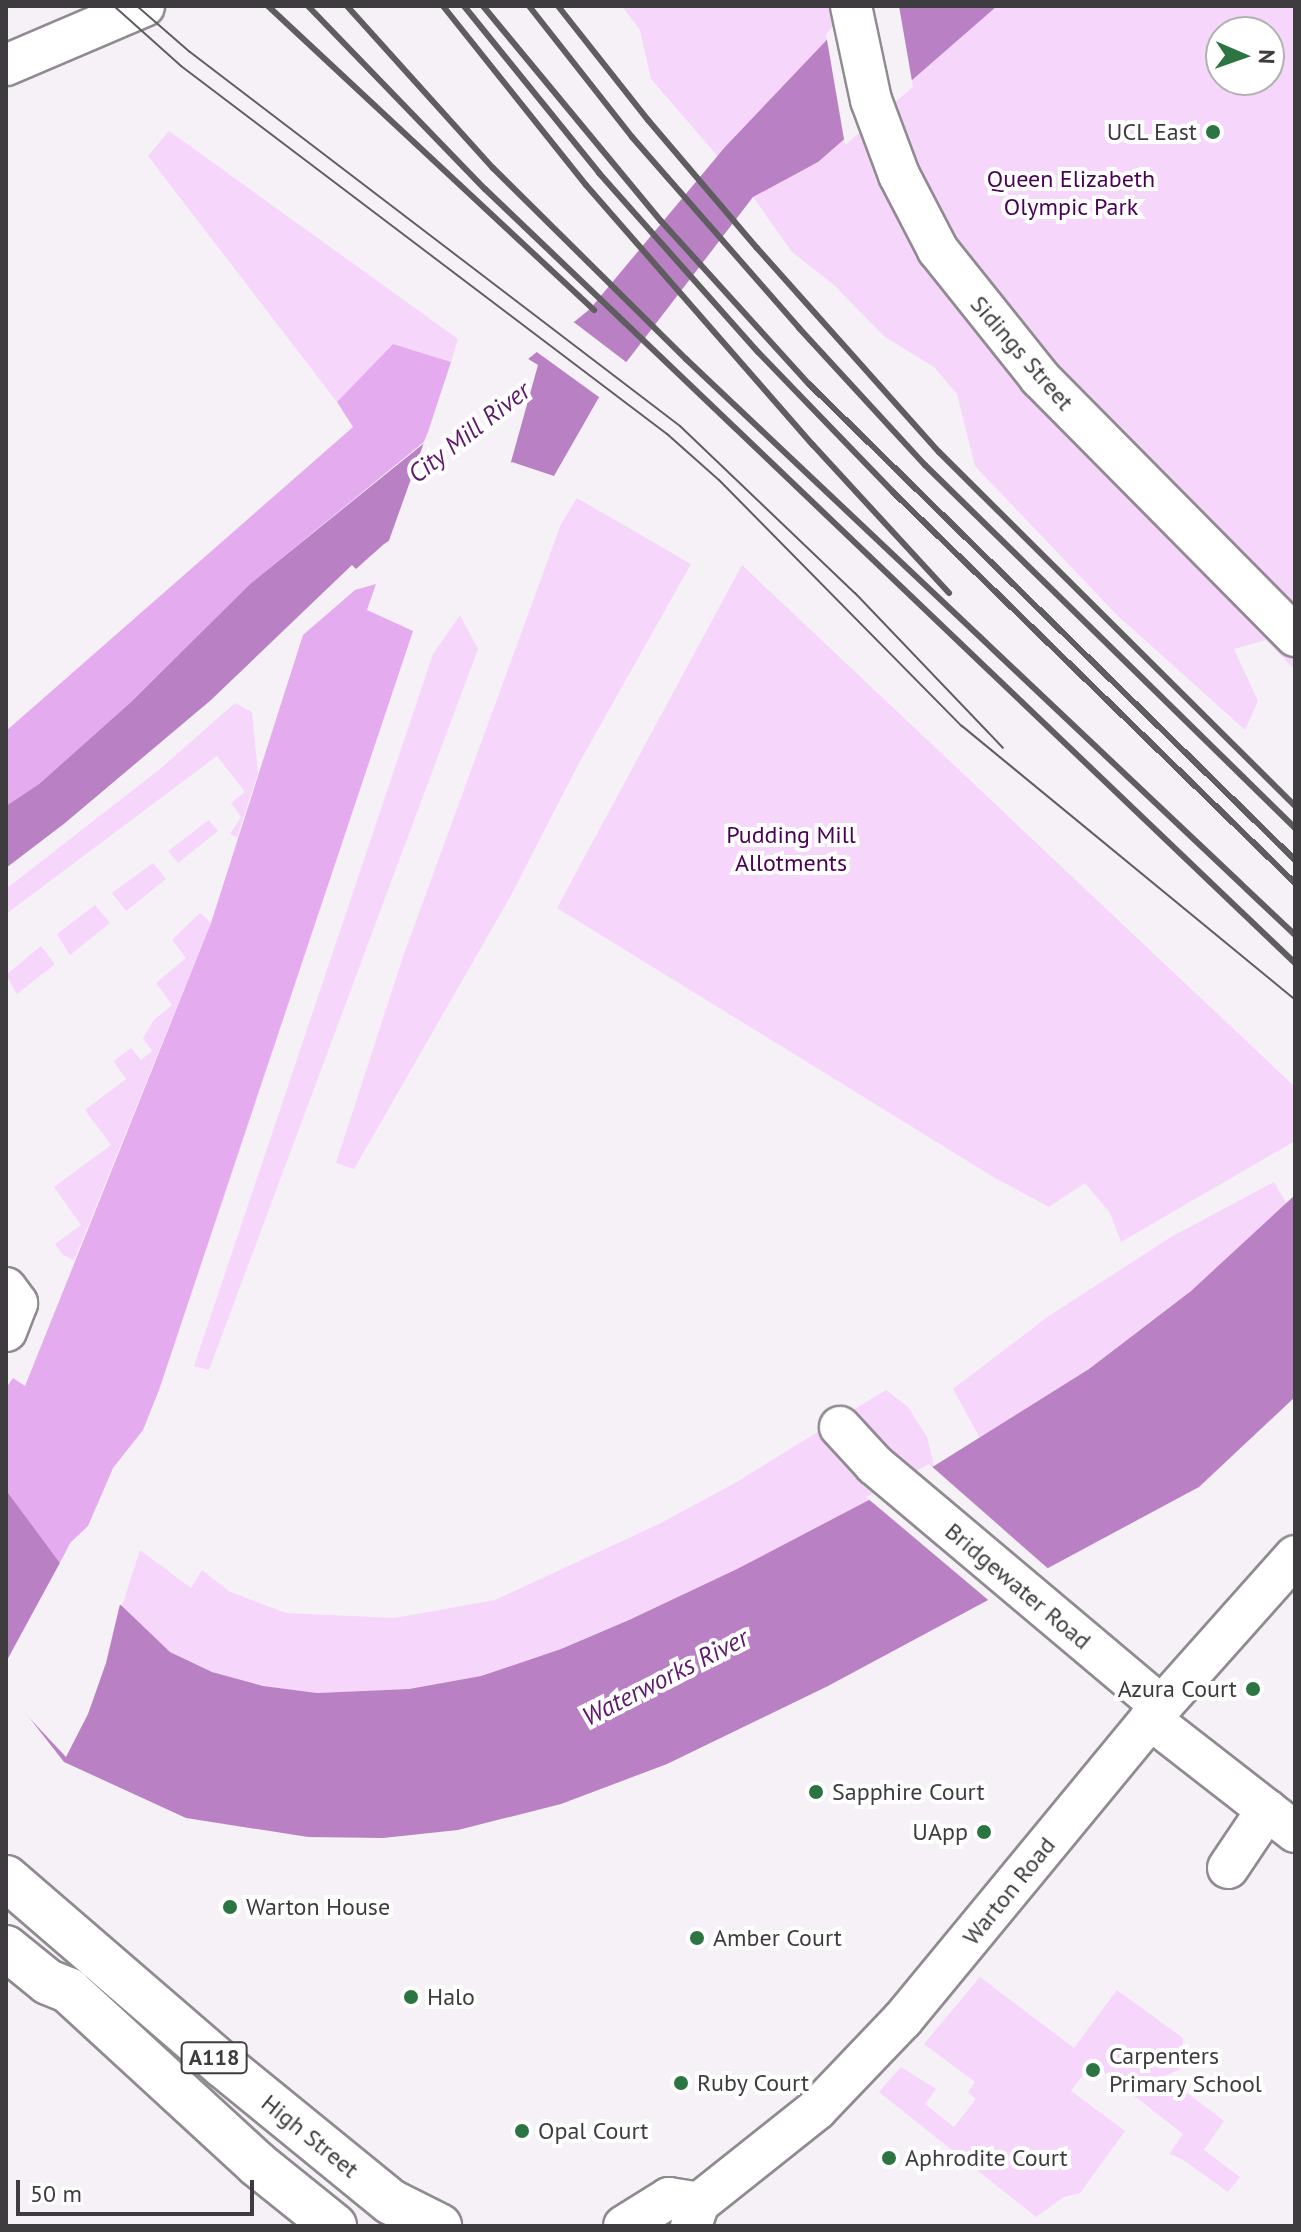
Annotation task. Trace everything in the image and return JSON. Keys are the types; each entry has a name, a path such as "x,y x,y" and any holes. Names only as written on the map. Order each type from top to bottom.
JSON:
{"main road":[{"name":"High Street","path":"6,1878 396,2214 439,2226"},
{"name":"A118","path":"6,1948 48,1982 68,1990 257,2164 334,2226"}],"street":[{"path":"9,56 144,6"},
{"name":"Sidings Street","path":"851,6 871,100 899,175 938,250 1040,378 1295,636"},
{"path":"6,1288 17,1303 6,1331"},
{"name":"Bridgewater Road","path":"840,1427 875,1465 1048,1612 1156,1713 1281,1821"},
{"name":"Warton Road","path":"624,2226 669,2198 695,2214 778,2143 867,2059 1156,1713 1295,1556"},
{"path":"1228,1868 1281,1821"}],"green space":[{"name":"Queen Elizabeth Olympic Park","path":"622,6 1295,6 1295,670 1266,640 1234,649 1258,701 1245,730 1116,614 975,466 957,394 934,367 885,337 833,284 792,252 753,197 651,79 640,30"},
{"path":"169,131 458,339 451,362 393,344 337,402 148,156"},
{"path":"577,498 691,564 579,763 509,899 354,1169 336,1163 404,954 561,524"},
{"name":"Pudding Mill Allotments","path":"742,565 1295,1087 1295,1141 1121,1242 1110,1213 1085,1183 1049,1207 995,1178 557,908"},
{"path":"460,615 478,649 209,1370 194,1366 433,654"},
{"path":"235,703 252,712 258,773 237,837 230,834 241,817 231,803 245,792 217,756 6,914 6,889 160,769"},
{"path":"209,820 218,831 178,863 168,851"},
{"path":"153,863 166,879 126,911 112,893"},
{"path":"95,905 110,923 70,955 57,934"},
{"path":"200,913 211,923 74,1260 63,1255 55,1244 81,1225 54,1187 111,1145 85,1110 126,1079 114,1062 116,1059 131,1048 141,1060 152,1051 143,1038 154,1020 172,1005 156,983 186,958 172,940"},
{"path":"41,946 55,964 17,994 6,975"},
{"path":"1274,1182 1287,1204 1191,1291 1089,1369 980,1438 953,1389 1049,1316 1171,1237"},
{"path":"886,1390 908,1407 927,1437 934,1466 737,1569 629,1620 561,1649 481,1676 409,1689 317,1693 263,1686 212,1672 170,1652 122,1606 140,1550 191,1588 202,1570 230,1592 286,1613 395,1618 495,1600 659,1524 735,1483"},
{"path":"980,1977 1074,2048 1117,1990 1183,2038 1180,2069 1165,2076 1224,2121 1204,2150 1240,2177 1228,2192 1182,2159 1169,2154 1183,2134 1092,2063 1071,2091 1125,2131 1080,2193 1064,2197 1036,2217 879,2092 901,2067 936,2089 925,2104 954,2127 976,2099 968,2092 975,2082 924,2044"}],"shaded area":[{"path":"393,344 451,362 425,441 250,584 131,702 39,784 6,806 6,731 353,427 337,402"},
{"path":"376,584 367,610 413,631 159,1390 143,1430 113,1468 88,1526 70,1543 60,1563 6,1490 6,1388 13,1378 25,1386 211,923 303,635 355,590"}],"water":[{"name":"City Mill River","path":"859,6 997,6 818,162 753,197 598,399 554,476 512,462 384,544 356,569 352,565 211,700 65,823 6,868 6,806 39,784 131,702 250,584 590,309 725,147"},
{"name":"Waterworks River","path":"1295,1195 1295,1397 1199,1487 828,1686 667,1764 561,1804 458,1830 383,1838 308,1837 186,1818 64,1762 6,1688 6,1490 60,1563 122,1606 170,1652 212,1672 263,1686 317,1693 409,1689 481,1676 561,1649 629,1620 737,1569 934,1466 1089,1369 1191,1291"}],"pier":[{"path":"853,6 899,6 913,87 845,145 826,34"},
{"path":"571,320 630,365 603,400 534,350"},
{"path":"525,357 538,365 509,469 387,546 427,434"},
{"path":"929,1464 1052,1572 993,1604 866,1497"},
{"path":"62,1559 121,1600 106,1663 88,1714 66,1757 6,1693 6,1662"}],"tram line":[{"path":"114,6 181,66 667,434 719,480 962,726 1295,1000"},
{"path":"137,6 190,52 680,426 855,593 1003,748"}],"railway":[{"path":"268,6 594,310"},
{"path":"308,6 485,189 1295,963"},
{"path":"347,6 493,168 686,359 1295,935"},
{"path":"443,6 586,185 813,445 949,593"},
{"path":"464,6 599,173 758,352 893,492 1295,883"},
{"path":"483,6 661,221 809,384 1295,860"},
{"path":"529,6 632,137 799,328 925,465 1295,828"},
{"path":"558,6 648,120 757,248 939,452 1295,806"}],"place":[{"name":"UCL East","path":"1213,132"},
{"name":"Azura Court","path":"1253,1689"},
{"name":"Sapphire Court","path":"816,1792"},
{"name":"UApp","path":"984,1832"},
{"name":"Warton House","path":"230,1907"},
{"name":"Amber Court","path":"697,1938"},
{"name":"Halo","path":"411,1997"},
{"name":"Carpenters Primary School","path":"1093,2070"},
{"name":"Ruby Court","path":"681,2083"},
{"name":"Opal Court","path":"522,2131"},
{"name":"Aphrodite Court","path":"889,2158"}]}
